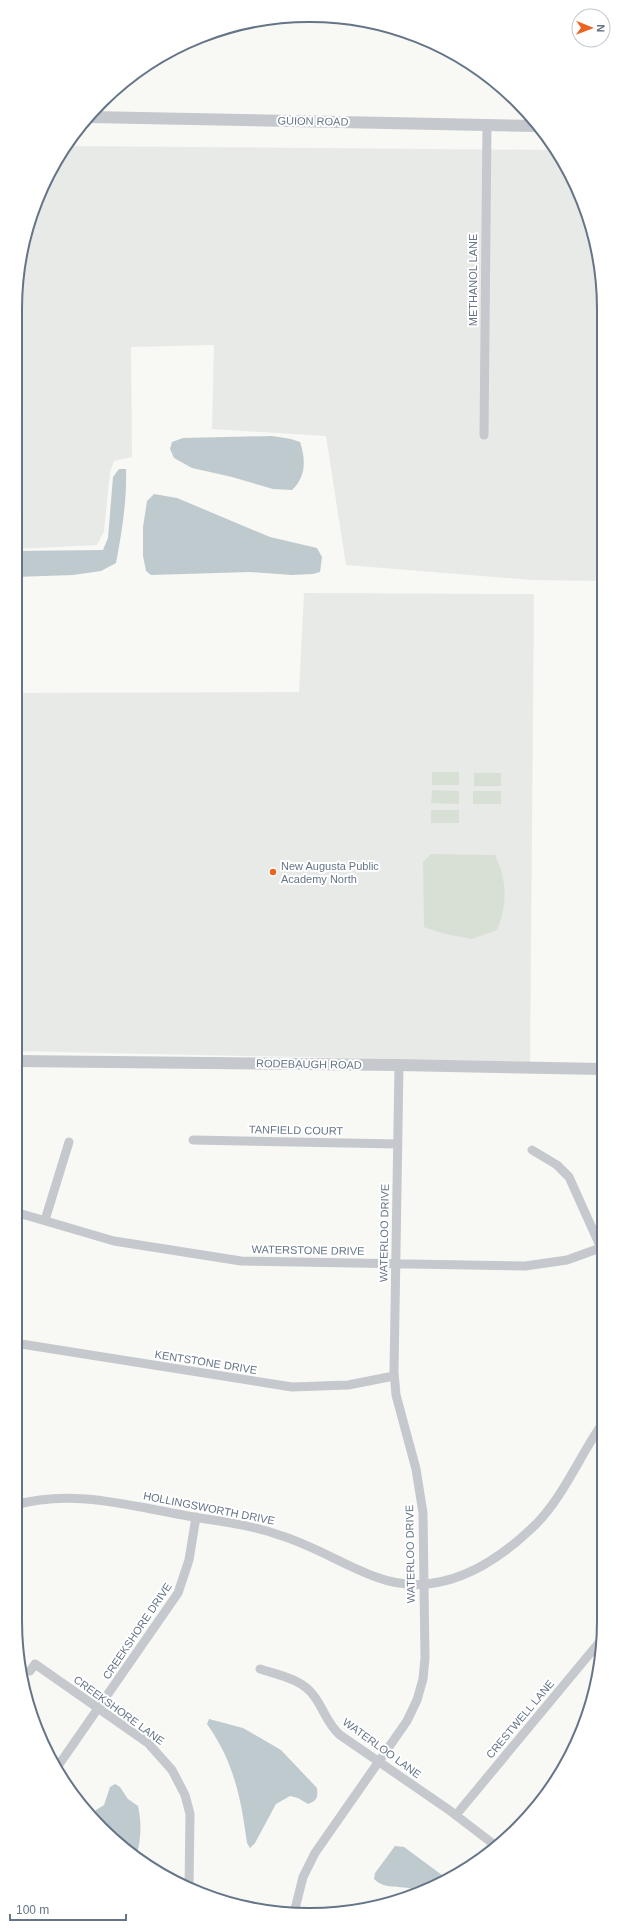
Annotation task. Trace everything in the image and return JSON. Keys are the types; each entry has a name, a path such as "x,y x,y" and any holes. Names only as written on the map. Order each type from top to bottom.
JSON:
{"street":[{"name":"GUION ROAD","path":"96,117 531,126"},
{"name":"METHANOL LANE","path":"484,435 487,125"},
{"name":"RODEBAUGH ROAD","path":"22,1061 399,1065 597,1070"},
{"name":"WATERLOO DRIVE","path":"295,1907 303,1877 315,1853 407,1721 417,1700 423,1679 425,1658 422,1504 416,1469 400,1412 394,1376 399,1065"},
{"name":"TANFIELD COURT","path":"193,1140 398,1144"},
{"path":"45,1220 69,1142"},
{"path":"532,1150 557,1165 569,1177 597,1236"},
{"name":"WATERSTONE DRIVE","path":"22,1214 114,1241 241,1261 532,1266 571,1259 597,1249"},
{"name":"KENTSTONE DRIVE","path":"22,1344 285,1387 314,1388 348,1385 394,1376"},
{"name":"HOLLINGSWORTH DRIVE","path":"22,1503 41,1499 77,1498 196,1517 279,1534 377,1578 400,1583 423,1584 448,1581 468,1574 522,1538 550,1508 597,1430"},
{"name":"CREEKSHORE DRIVE","path":"60,1763 178,1593 189,1560 196,1517"},
{"name":"CRESTWELL LANE","path":"456,1815 596,1647"},
{"name":"CREEKSHORE LANE","path":"30,1671 35,1664 154,1749 167,1762 179,1783 190,1814 189,1881"},
{"name":"WATERLOO LANE","path":"260,1669 302,1684 314,1696 326,1718 337,1733 456,1815 492,1843"}],"shaded area":[{"path":"73,146 549,150 567,182 582,217 595,272 597,310 597,581 532,580 346,565 326,436 212,429 214,345 131,347 132,457 114,461 110,472 104,531 97,545 22,549 22,310 24,272 37,217 52,182"},
{"path":"272,436 300,442 304,468 300,480 292,490 273,489 232,477 192,468 174,458 170,449 172,442 183,438"},
{"path":"119,469 126,469 124,516 116,563 101,571 73,575 22,577 22,551 103,550 108,538 113,477"},
{"path":"154,494 177,498 270,537 317,548 322,557 320,572 313,574 292,575 250,572 151,575 146,571 143,556 143,527 147,501"},
{"name":"New Augusta Public Academy North","path":"304,593 534,594 530,1062 22,1051 22,693 299,692"},
{"path":"432,772 459,772 459,785 432,785"},
{"path":"474,773 501,773 501,786 474,786"},
{"path":"432,790 459,791 459,804 431,803"},
{"path":"473,791 501,791 501,804 473,804"},
{"path":"431,810 459,810 459,823 431,823"},
{"path":"431,854 495,855 502,874 505,892 503,911 497,930 472,939 445,934 424,927 423,862"},
{"path":"209,1719 243,1728 281,1750 317,1788 316,1798 313,1802 308,1804 298,1798 290,1796 276,1804 255,1843 250,1848 247,1843 235,1781 224,1752 207,1724"},
{"path":"115,1784 120,1787 128,1799 138,1806 140,1832 138,1851 120,1837 95,1812 104,1805 110,1787"},
{"path":"395,1846 404,1847 442,1875 412,1889 379,1883 374,1879 375,1873"}],"place":[{"name":"New Augusta Public Academy North","path":"273,872"}]}
